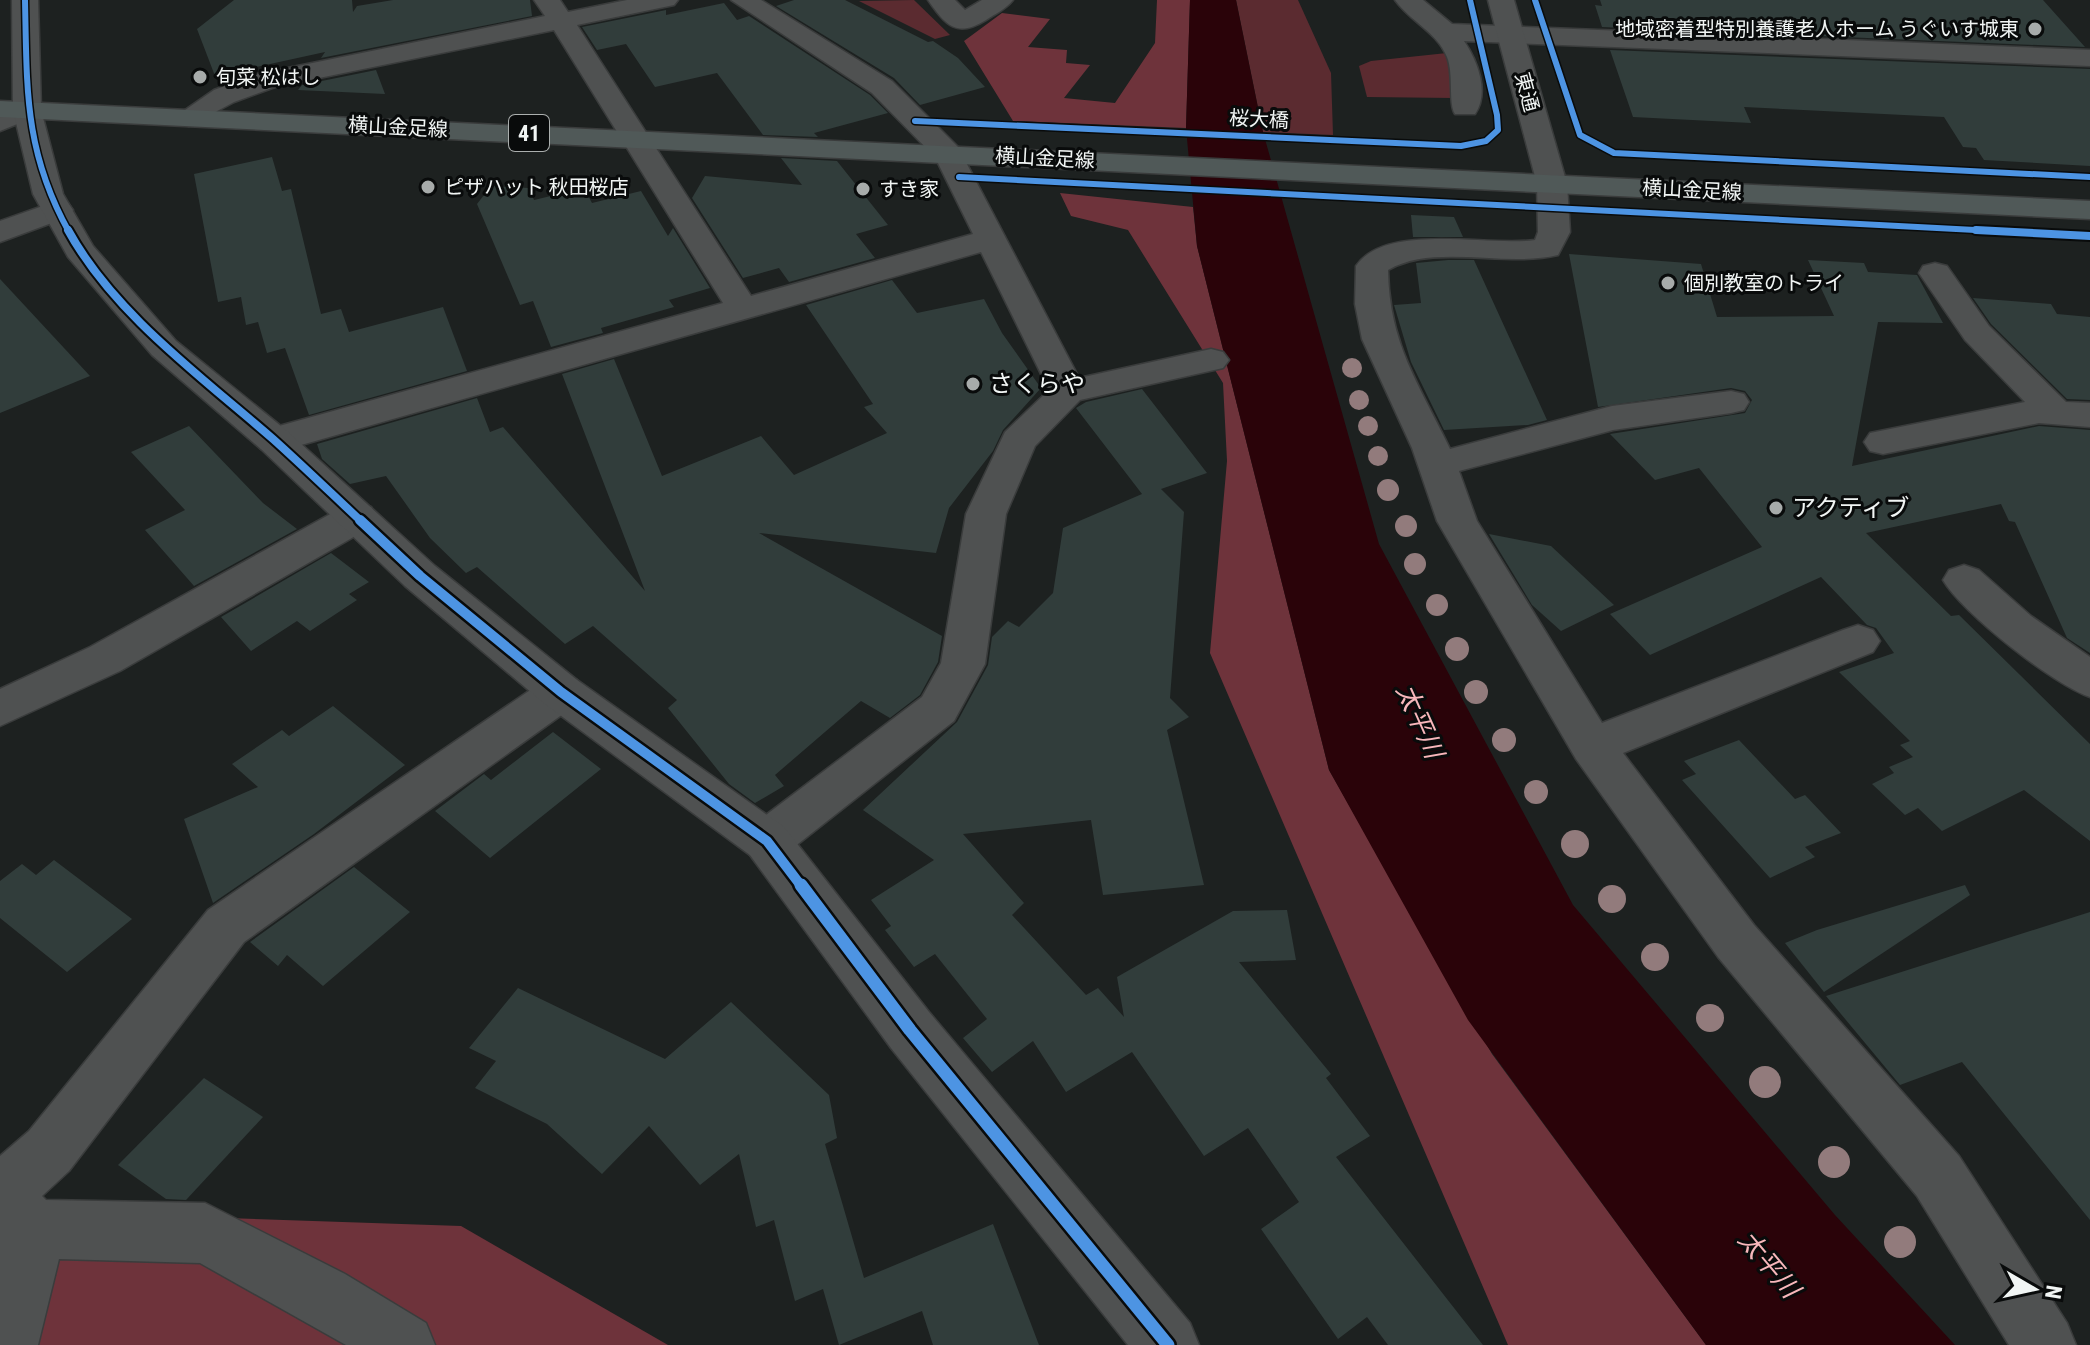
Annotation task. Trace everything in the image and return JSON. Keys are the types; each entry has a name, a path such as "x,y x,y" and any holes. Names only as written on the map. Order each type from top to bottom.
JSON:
{"main road":[{"name":"横山金足線","path":"9,114 189,117 637,137 2090,210"}],"street":[{"path":"25,0 9,114 79,250 164,348 274,440 420,576 561,692 767,841 910,1030 1168,1345"},
{"path":"189,117 224,96 268,80 554,11 665,0"},
{"path":"744,0 882,87 948,153 1068,392"},
{"path":"941,0 963,23 1000,0"},
{"path":"1408,0 1445,32 1463,55 1468,94 1465,108"},
{"name":"東通","path":"1436,465 1379,339 1372,304 1372,266 1384,255 1404,250 1522,254 1547,248 1554,232 1552,184 1501,0"},
{"path":"554,11 637,137 743,309"},
{"path":"1445,32 2090,58"},
{"path":"0,232 57,210"},
{"path":"274,440 991,239"},
{"path":"1935,273 1977,333 2073,414"},
{"path":"767,841 938,709 963,664 986,514 1018,441 1068,392 1211,360"},
{"path":"1731,402 1612,418 1436,465 1457,521 1592,746 1736,941 1938,1176 2045,1345"},
{"path":"1883,442 2039,411 2073,414"},
{"path":"0,709 105,659 357,517"},
{"path":"1964,580 2016,627 2090,680"},
{"path":"1592,746 1858,641"},
{"path":"4,1345 12,1332 12,1208 49,1151 226,926 561,692"},
{"path":"12,1208 91,1228 205,1233 323,1296 404,1345"}],"shaded area":[{"path":"914,0 950,35 935,39 859,1"},
{"path":"1157,0 1190,0 1186,128 1013,121 964,41 1002,13 1050,19 1028,47 1067,50 1066,63 1090,65 1064,98 1115,103 1155,43"},
{"path":"1236,0 1298,0 1331,73 1333,135 1263,132"},
{"path":"1447,53 1453,98 1367,97 1359,66 1371,61"},
{"path":"1060,193 1193,207 1197,246 1329,770 1492,1054 1706,1345 1508,1345 1210,653 1227,461 1223,383 1128,230 1071,216"},
{"path":"22,1211 461,1226 668,1345 0,1345"}],"water":[{"name":"太平川","path":"1190,0 1236,0 1263,132 1379,544 1573,905 1835,1215 1955,1345 1706,1345 1468,1020 1329,770 1197,246 1186,128"}],"building":[{"path":"234,0 352,0 353,12 357,6 393,0 530,0 532,16 321,58 325,52 215,76 197,29"},
{"path":"794,0 845,0 928,42 933,41 958,58 985,87 920,105 894,78 776,6"},
{"path":"1600,0 2043,0 2085,47 1602,27 1595,5 1602,6"},
{"path":"724,3 737,20 749,16 870,95 888,113 814,133 818,137 763,135 717,73 655,87 626,44 597,50 582,27 666,10 666,15"},
{"path":"1610,50 2090,69 2090,166 1984,160 1976,148 1963,147 1944,117 1744,107 1751,123 1633,117"},
{"path":"376,70 385,94 298,90 302,85"},
{"path":"272,157 282,191 291,189 321,314 341,309 349,332 443,307 467,371 309,415 285,348 267,353 258,322 246,325 241,297 218,302 194,174"},
{"path":"781,158 837,161 888,225 856,234 875,258 789,282 779,268 743,278 692,198 705,176 802,185"},
{"path":"491,186 529,188 534,200 584,188 592,203 641,191 668,236 673,228 710,288 669,300 674,307 601,328 603,333 551,347 533,301 520,305 477,204"},
{"path":"1411,215 1454,217 1463,237 1413,237"},
{"path":"1569,254 1701,264 1717,317 1834,316 1808,260 1864,263 1868,272 1917,275 1943,323 1878,322 1852,466 2039,426 2090,430 2090,653 2067,638 2015,522 2009,521 2001,504 1866,533 1951,616 1959,615 2090,744 2090,841 2024,790 1942,831 1918,808 1905,815 1872,784 1894,773 1889,767 1913,757 1900,745 1910,741 1839,672 1894,653 1876,628 1867,625 1821,577 1650,655 1610,614 1762,547 1699,468 1655,480 1610,434 1745,413 1752,400 1745,391 1731,388 1598,407"},
{"path":"1474,260 1547,420 1528,425 1444,430 1411,362 1394,305 1421,303 1416,263"},
{"path":"0,279 90,376 0,413"},
{"path":"892,280 917,313 984,299 1002,333 1041,388 1003,430 993,451 949,508 936,553 759,533 942,636 938,662 920,695 890,718 861,701 775,775 784,786 755,803 729,784 668,708 677,700 593,626 565,644 477,567 466,573 430,538 386,476 350,484 322,459 317,444 477,398 490,432 503,427 645,591 562,374 614,359 662,476 761,436 794,475 887,433 864,407 873,404 806,305"},
{"path":"1973,298 2051,304 2057,314 2090,317 2090,400 2067,399 1991,324"},
{"path":"1142,389 1207,473 1161,489 1184,512 1170,698 1189,717 1167,730 1204,885 1103,895 1091,820 963,834 1024,903 1012,915 1086,995 1098,988 1124,1017 1117,977 1233,911 1287,910 1296,960 1239,962 1331,1074 1326,1078 1370,1136 1336,1157 1483,1345 1388,1345 1367,1317 1338,1339 1261,1229 1299,1202 1248,1128 1204,1156 1132,1052 1066,1092 1033,1041 992,1072 963,1038 987,1019 935,954 914,967 885,930 891,926 871,900 934,860 863,810 957,722 988,665 992,637 1008,621 1019,627 1053,593 1063,528 1142,494 1076,408 1086,402"},
{"path":"189,426 263,503 297,529 194,586 145,530 185,510 131,452"},
{"path":"1489,534 1551,546 1614,605 1561,631 1532,605"},
{"path":"331,553 369,582 349,594 357,600 310,631 297,621 251,651 221,617"},
{"path":"333,706 405,765 314,834 213,903 184,819 258,787 232,764 282,730 289,736"},
{"path":"553,732 601,769 490,858 435,811 484,774 491,780"},
{"path":"1739,740 1795,799 1805,795 1841,833 1805,847 1815,857 1770,878 1682,780 1696,774 1684,761"},
{"path":"54,860 132,919 67,972 0,918 0,881 22,864 36,875"},
{"path":"354,867 410,912 323,986 287,955 278,966 250,942"},
{"path":"1965,885 1970,895 1824,992 1785,943 1817,930"},
{"path":"2090,912 2090,1220 1962,1062 1900,1085 1826,996"},
{"path":"518,988 665,1059 731,1002 829,1095 837,1138 825,1144 864,1278 993,1224 1039,1345 933,1345 922,1311 839,1345 823,1289 795,1301 774,1220 756,1227 739,1154 700,1185 649,1126 602,1174 547,1124 475,1088 496,1061 469,1048"},
{"path":"204,1078 263,1117 186,1200 166,1199 118,1165"}],"cycle path":[{"path":"25,0 27,110 48,194 79,250 164,348 274,440 420,576 561,692 767,841 910,1030 1168,1345"},
{"name":"桜大橋","path":"915,121 1461,146 1486,141 1498,130 1497,115 1470,0"},
{"path":"1535,0 1580,135 1614,153 2090,177"},
{"path":"959,177 2090,236"}],"place":[{"name":"地域密着型特別養護老人ホーム うぐいす城東","path":"2035,29"},
{"name":"旬菜 松はし","path":"200,77"},
{"name":"ピザハット 秋田桜店","path":"428,187"},
{"name":"すき家","path":"863,189"},
{"name":"個別教室のトライ","path":"1668,283"},
{"name":"さくらや","path":"973,384"},
{"name":"アクティブ","path":"1776,508"}]}
